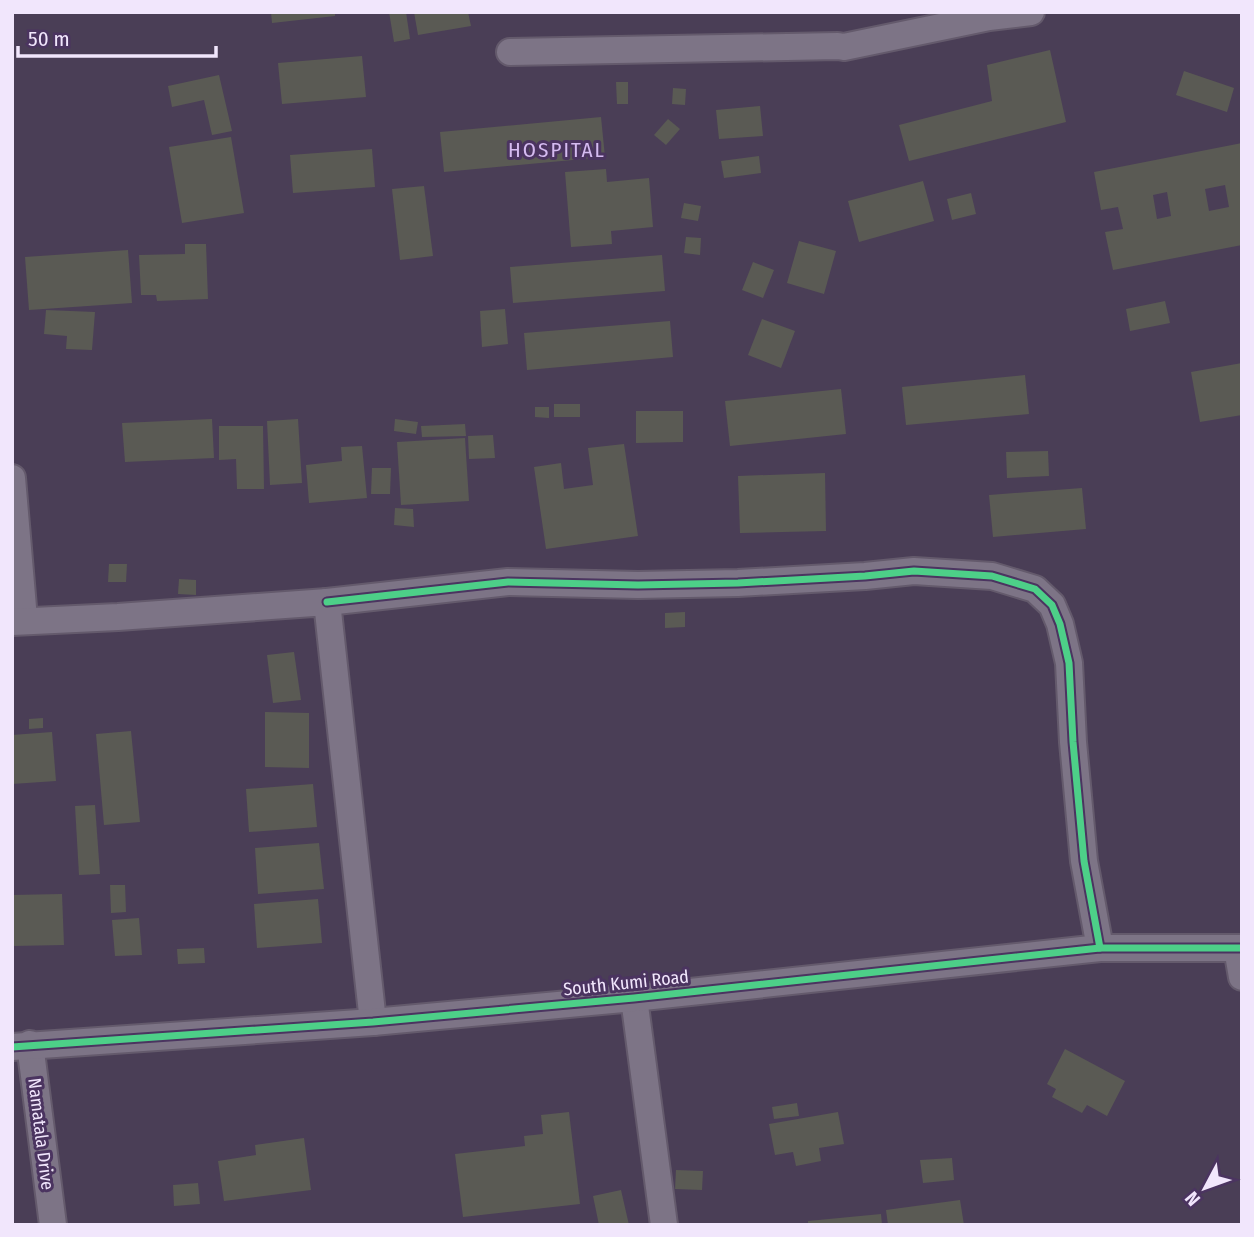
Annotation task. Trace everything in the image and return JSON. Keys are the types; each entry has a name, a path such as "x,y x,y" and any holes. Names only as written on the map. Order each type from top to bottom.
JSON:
{"street":[{"path":"510,52 844,47 989,17 1031,12"},
{"path":"12,478 18,620 118,617 327,601 508,583 738,583 914,571 992,576 1035,589 1052,605 1060,624 1069,663 1083,850 1100,948"},
{"path":"327,601 373,1022"},
{"name":"South Kumi Road","path":"21,1045 373,1022 634,998 1100,948 1240,948"},
{"path":"1240,948 1242,977"},
{"path":"634,998 664,1225"},
{"name":"Namatala Drive","path":"21,1045 52,1225"}],"building":[{"path":"271,12 335,12 335,16 272,23"},
{"path":"389,12 406,12 410,39 394,42"},
{"path":"414,12 468,12 471,26 418,35"},
{"path":"1050,50 1066,122 909,161 899,125 992,101 987,65"},
{"path":"362,56 366,97 282,104 278,63"},
{"path":"1184,71 1234,88 1227,112 1176,95"},
{"path":"219,75 232,131 212,135 204,100 172,107 168,86"},
{"path":"616,82 628,82 628,104 617,104"},
{"path":"673,88 686,89 685,105 672,104"},
{"path":"760,106 763,136 719,139 716,110"},
{"path":"601,117 605,157 444,172 440,132"},
{"path":"668,119 680,129 666,145 654,135"},
{"path":"231,137 244,213 182,223 169,147"},
{"path":"1242,143 1242,245 1113,270 1105,232 1123,229 1118,207 1101,210 1094,172","holes":["1225,185 1229,207 1209,211 1205,189","1167,192 1171,216 1157,219 1153,195"]},
{"path":"372,149 375,187 293,193 290,155"},
{"path":"759,156 761,173 724,178 721,161"},
{"path":"606,169 607,182 649,178 653,227 611,231 612,244 571,247 565,172"},
{"path":"923,181 934,221 859,242 848,201"},
{"path":"424,186 433,256 400,260 392,189"},
{"path":"971,193 976,214 952,220 947,199"},
{"path":"684,203 701,206 698,221 681,218"},
{"path":"686,237 701,238 700,255 684,253"},
{"path":"799,241 836,251 824,294 787,283"},
{"path":"185,244 206,244 208,299 157,301 156,295 141,295 139,255 185,254"},
{"path":"128,250 132,303 29,310 25,257"},
{"path":"662,255 665,291 513,303 510,267"},
{"path":"753,262 774,270 763,298 742,290"},
{"path":"1165,301 1170,323 1130,331 1126,309"},
{"path":"505,309 508,344 482,347 480,311"},
{"path":"46,310 95,312 92,350 66,349 67,336 44,334"},
{"path":"762,319 795,331 781,368 748,355"},
{"path":"670,321 673,357 527,370 524,333"},
{"path":"1242,363 1242,415 1200,422 1191,372"},
{"path":"1025,375 1029,414 906,425 902,387"},
{"path":"841,389 846,434 730,446 725,401"},
{"path":"554,404 580,404 580,417 554,417"},
{"path":"535,407 549,407 549,418 535,417"},
{"path":"636,411 683,411 683,442 636,443"},
{"path":"212,419 214,458 125,462 122,423"},
{"path":"298,419 302,483 270,485 267,421"},
{"path":"395,419 418,422 416,434 394,431"},
{"path":"465,424 466,436 422,437 421,426"},
{"path":"219,426 263,426 264,489 237,489 236,459 219,460"},
{"path":"493,435 495,458 469,459 468,436"},
{"path":"465,438 469,501 401,505 397,442"},
{"path":"624,444 638,536 546,549 534,467 561,463 564,489 593,485 588,448"},
{"path":"362,446 367,498 309,503 306,465 342,461 341,447"},
{"path":"1048,451 1049,476 1007,478 1006,452"},
{"path":"372,468 391,468 390,494 371,494"},
{"path":"825,473 826,531 740,533 738,476"},
{"path":"1082,488 1086,529 993,537 989,495"},
{"path":"395,508 413,509 414,527 394,525"},
{"path":"109,564 127,564 126,582 108,582"},
{"path":"179,579 196,580 196,595 178,594"},
{"path":"685,612 685,627 665,628 665,613"},
{"path":"294,652 301,700 273,703 267,655"},
{"path":"265,712 309,713 309,768 265,767"},
{"path":"43,718 43,728 29,729 29,719"},
{"path":"131,731 140,822 104,825 96,734"},
{"path":"52,732 56,781 12,784 12,735"},
{"path":"313,784 317,827 249,832 246,789"},
{"path":"95,805 100,874 79,875 75,806"},
{"path":"319,843 324,889 258,894 255,848"},
{"path":"110,885 125,885 126,912 111,913"},
{"path":"62,894 64,945 12,946 12,895"},
{"path":"318,899 322,943 257,948 254,904"},
{"path":"139,918 142,955 115,956 112,920"},
{"path":"204,948 205,963 178,964 177,949"},
{"path":"1065,1049 1125,1081 1107,1116 1087,1105 1082,1113 1052,1097 1056,1089 1047,1084"},
{"path":"797,1103 799,1116 774,1119 772,1107"},
{"path":"569,1112 580,1204 463,1217 455,1154 525,1146 524,1136 543,1134 541,1115"},
{"path":"838,1112 844,1144 819,1148 821,1161 796,1166 793,1152 775,1155 769,1124"},
{"path":"304,1138 311,1190 224,1201 218,1161 256,1155 255,1145"},
{"path":"952,1158 954,1180 923,1183 920,1160"},
{"path":"676,1170 703,1171 702,1190 675,1189"},
{"path":"198,1183 200,1204 174,1206 173,1185"},
{"path":"621,1190 629,1225 599,1225 593,1196"},
{"path":"960,1200 964,1225 888,1225 886,1210"},
{"path":"881,1214 882,1225 808,1225 808,1221"}],"cycle path":[{"path":"327,602 508,582 638,585 738,583 914,571 992,576 1035,589 1052,605 1060,624 1069,663 1084,861 1100,948"},
{"path":"12,1047 373,1022 634,998 1100,948 1242,948"}],"district":[{"name":"HOSPITAL","path":"557,150"}]}
